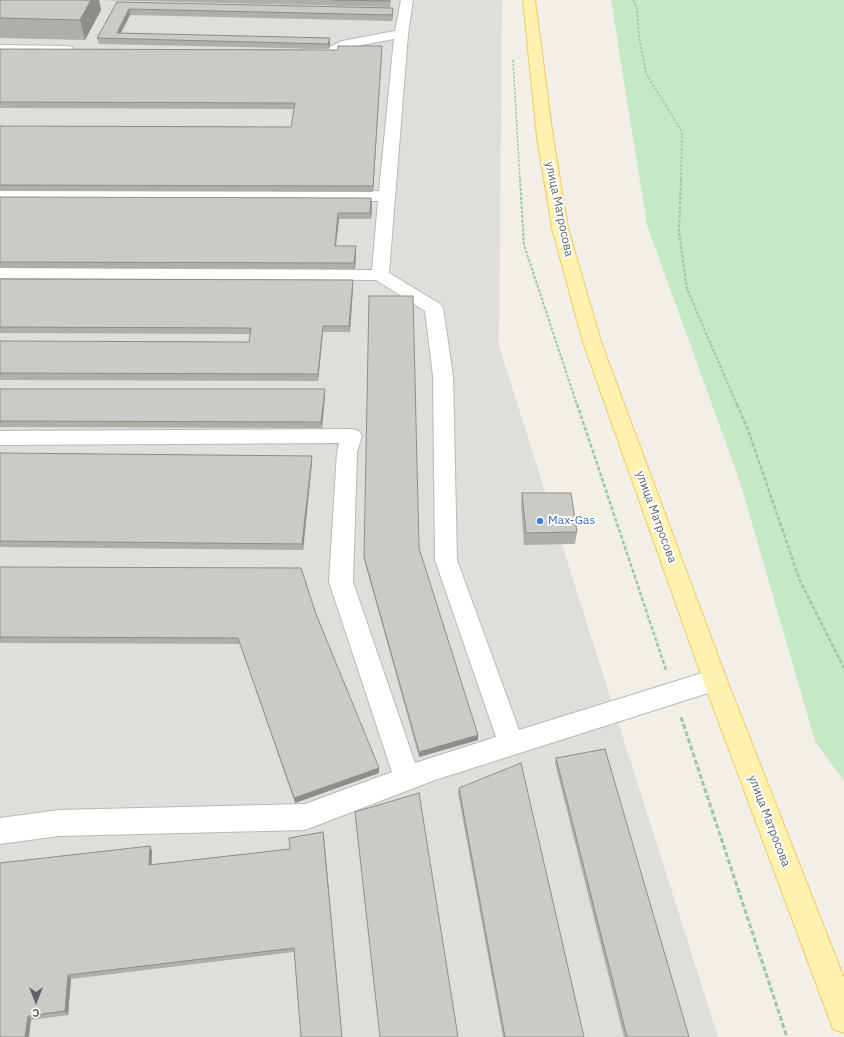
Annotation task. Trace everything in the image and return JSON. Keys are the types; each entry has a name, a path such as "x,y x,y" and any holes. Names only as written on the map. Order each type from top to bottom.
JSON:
{"main road":[{"name":"улица Матросова","path":"529,0 545,138 560,228 590,334 715,680 844,1018"}],"lane":[{"path":"380,275 401,34 407,0"},
{"path":"287,52 327,53 347,44 401,34"},
{"path":"0,49 80,50"},
{"path":"0,196 387,196"},
{"path":"0,273 380,275 434,308 443,376 446,560 511,744"},
{"path":"0,438 352,436 347,452 341,582 407,778"},
{"path":"0,832 59,823 305,817 434,768 715,680"}],"path":[{"path":"633,0 637,8 639,37 646,73 682,132 679,232 687,289 748,430 800,581 844,668"},
{"path":"512,55 524,244 787,1037"}],"shaded area":[{"path":"0,0 502,0 499,346 718,1037 0,1037"}],"green space":[{"path":"611,0 844,0 844,781 815,741 740,482 647,225"}],"building":[{"path":"0,0 91,0 80,20 0,18"},
{"path":"334,0 390,0 390,1"},
{"path":"117,2 393,8 392,15 129,9 117,33 330,38 328,44 97,38"},
{"path":"338,46 382,46 373,186 0,185 0,126 291,127 295,103 0,102 0,49 338,50"},
{"path":"0,197 371,198 370,213 338,213 335,246 356,246 354,263 0,262"},
{"path":"0,279 353,280 349,326 323,326 318,374 0,373 0,341 249,342 251,328 0,327"},
{"path":"369,296 413,296 419,548 478,735 419,752 364,557"},
{"path":"0,389 325,389 321,422 0,421"},
{"path":"0,453 312,456 302,544 0,541"},
{"path":"522,493 571,493 577,532 526,533"},
{"path":"0,567 301,568 316,614 379,768 294,798 238,638 0,637"},
{"path":"605,749 689,1037 627,1037 556,758"},
{"path":"521,763 584,1037 505,1037 459,788"},
{"path":"419,793 458,1037 380,1037 355,812"},
{"path":"323,832 342,1037 301,1037 294,948 68,975 65,1011 28,1016 25,1037 0,1037 0,863 150,846 149,865 290,849 289,838"}],"place":[{"name":"Max-Gas","path":"540,521"}]}
